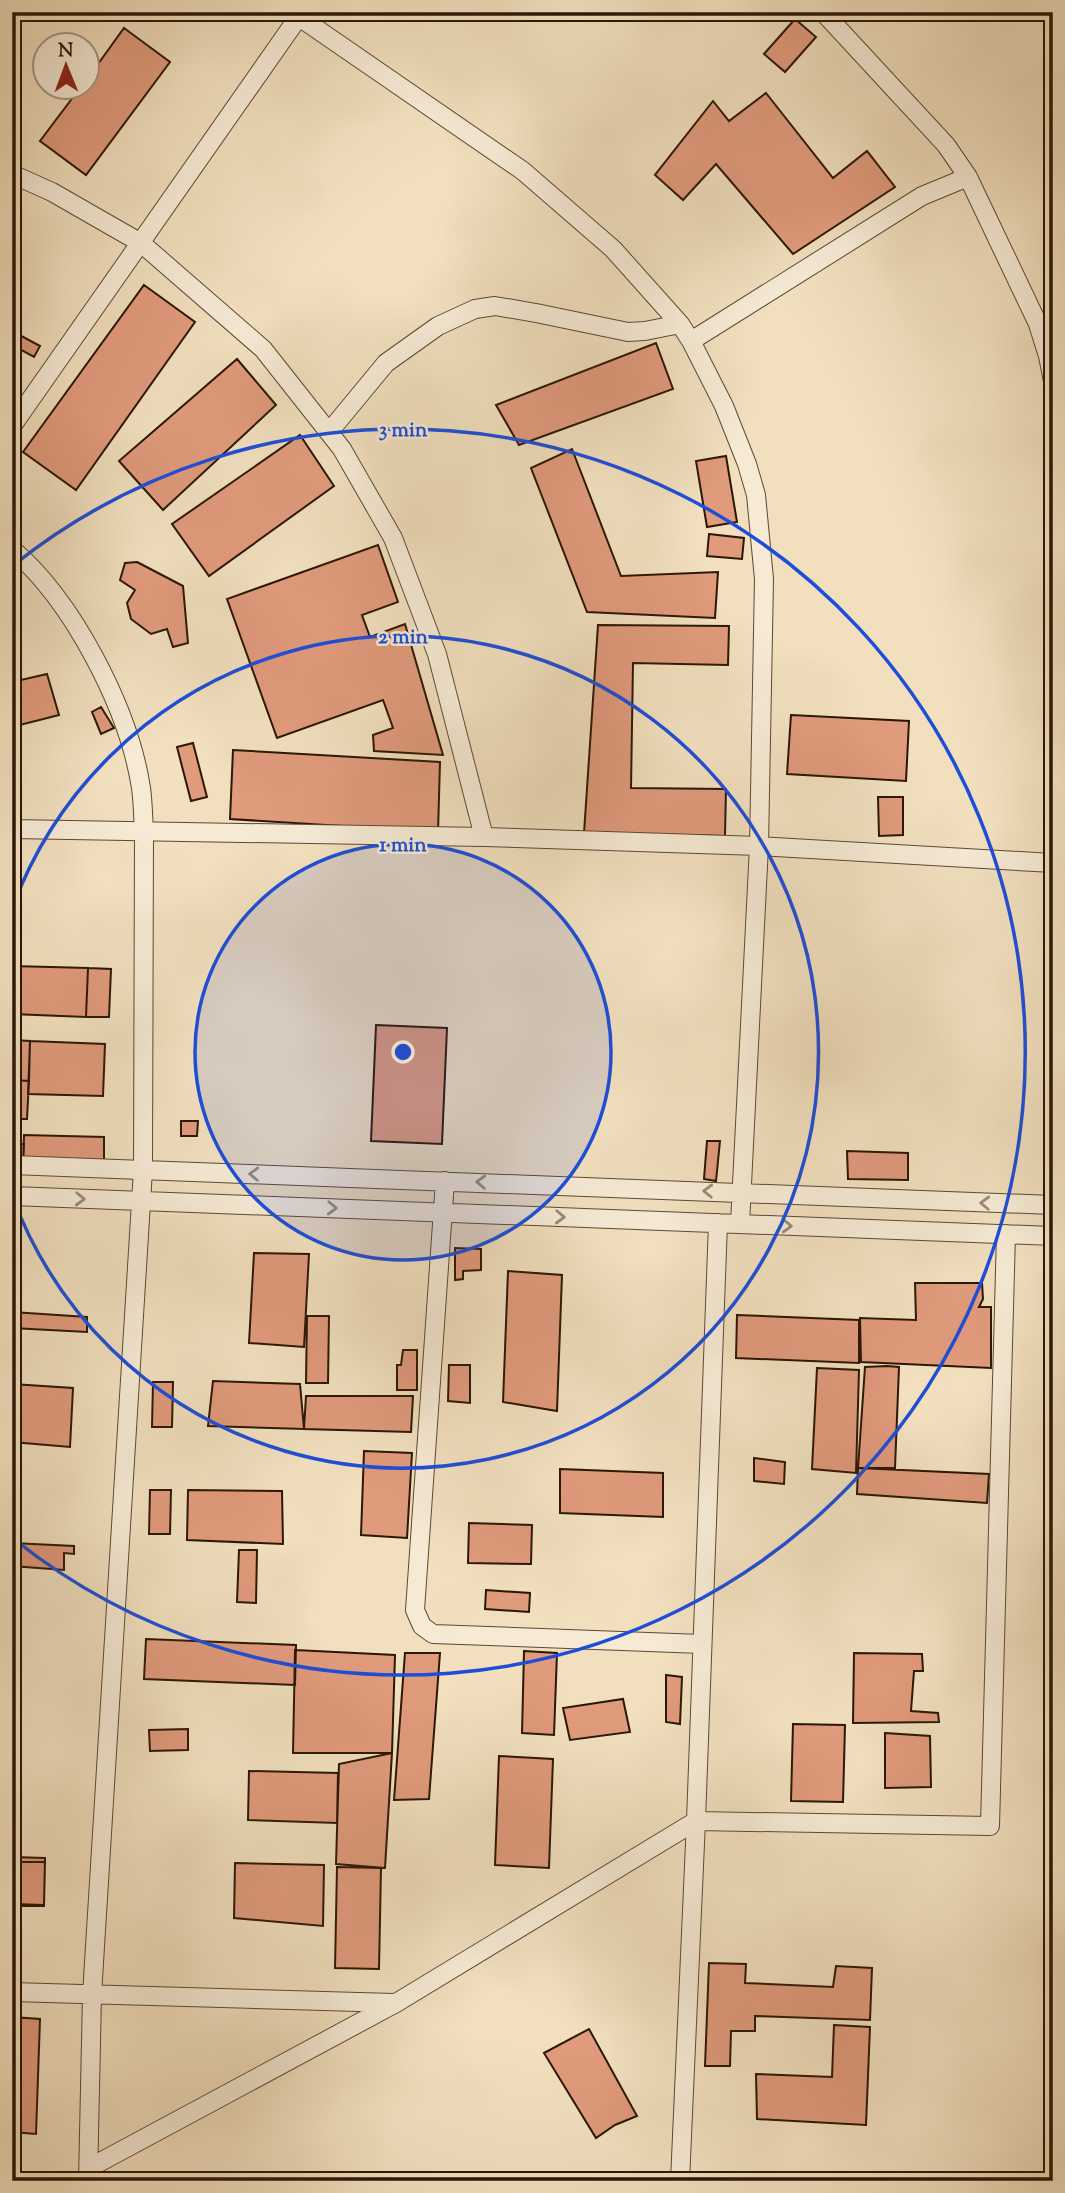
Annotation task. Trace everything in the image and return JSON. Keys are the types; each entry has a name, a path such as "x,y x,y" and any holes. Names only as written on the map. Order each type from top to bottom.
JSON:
{"street":[{"path":"823,12 946,145 968,177 1038,324 1053,381"},
{"path":"12,426 298,14 523,171 613,249 680,324 691,341 724,406 756,495 764,579 759,846 740,1224"},
{"path":"12,174 52,192 141,243 263,349 342,449 393,538 436,654 484,837"},
{"path":"691,341 922,197 968,177"},
{"path":"329,432 386,363 438,326 475,309 495,306 628,332 680,324"},
{"path":"12,549 48,588 80,631 100,668 131,745 141,788 144,831 143,1170 92,1995 88,2174"},
{"path":"12,829 484,837 759,846 1053,863"},
{"path":"12,1165 1053,1205"},
{"path":"445,1181 415,1610 422,1626 433,1634 702,1644"},
{"path":"12,1196 1053,1236"},
{"path":"680,2181 718,1223"},
{"path":"88,2174 396,2003 696,1821 990,1826 1006,1234"},
{"path":"12,1992 396,2003"}],"building":[{"path":"795,19 816,37 785,72 764,54"},
{"path":"124,28 170,62 86,175 40,141 69,102 102,102 102,59"},
{"path":"766,93 833,178 867,151 895,187 793,254 716,164 683,200 655,175 713,101 729,121"},
{"path":"144,285 195,322 76,490 23,452"},
{"path":"12,331 40,346 34,357 12,345"},
{"path":"656,343 673,389 519,445 496,405"},
{"path":"237,359 276,405 163,510 119,461"},
{"path":"300,435 334,486 209,576 172,524"},
{"path":"572,449 621,576 718,572 715,618 587,612 531,468"},
{"path":"726,456 737,522 707,527 696,461"},
{"path":"709,534 744,538 742,559 707,556"},
{"path":"378,545 398,602 362,615 370,637 405,624 443,755 374,751 373,735 393,728 383,700 277,738 227,599"},
{"path":"137,562 183,586 188,643 173,647 167,629 151,634 131,619 127,603 135,590 120,580 125,563"},
{"path":"598,625 729,626 728,665 633,663 631,788 726,789 725,836 584,833"},
{"path":"47,674 59,715 12,727 12,682"},
{"path":"101,707 114,728 101,734 92,712"},
{"path":"791,715 909,721 906,781 787,774"},
{"path":"193,743 207,797 191,801 177,747"},
{"path":"233,750 440,762 438,832 230,819"},
{"path":"878,797 903,797 903,835 879,836"},
{"path":"12,966 88,968 86,1017 12,1014"},
{"path":"88,968 111,969 109,1017 86,1017"},
{"path":"376,1025 447,1028 442,1144 371,1141"},
{"path":"12,1040 30,1041 29,1081 12,1080"},
{"path":"30,1041 105,1044 103,1096 28,1094"},
{"path":"12,1080 29,1081 27,1119 12,1119"},
{"path":"181,1121 198,1121 197,1136 181,1136"},
{"path":"24,1135 104,1137 104,1171 23,1169"},
{"path":"707,1141 720,1141 716,1181 704,1179"},
{"path":"12,1144 24,1144 23,1169 12,1169"},
{"path":"847,1151 908,1153 908,1180 848,1179"},
{"path":"455,1248 481,1249 481,1270 463,1271 463,1279 455,1280"},
{"path":"254,1253 309,1254 304,1347 249,1343"},
{"path":"508,1271 562,1275 557,1411 503,1402"},
{"path":"915,1283 982,1283 983,1299 979,1307 991,1307 991,1368 861,1362 860,1318 916,1320"},
{"path":"12,1312 87,1317 87,1332 12,1328"},
{"path":"737,1315 859,1320 859,1363 736,1358"},
{"path":"307,1316 329,1316 328,1383 306,1383"},
{"path":"403,1350 417,1350 417,1390 397,1390 397,1365 401,1365"},
{"path":"449,1365 470,1365 470,1403 448,1401"},
{"path":"865,1367 899,1367 895,1468 858,1468"},
{"path":"817,1368 859,1370 856,1473 812,1469"},
{"path":"213,1381 300,1384 304,1429 208,1426"},
{"path":"153,1382 173,1382 172,1427 152,1427"},
{"path":"12,1384 73,1388 70,1447 12,1442"},
{"path":"306,1396 413,1396 411,1432 304,1429"},
{"path":"364,1451 412,1453 407,1538 361,1535"},
{"path":"754,1458 785,1462 784,1484 754,1481"},
{"path":"858,1468 989,1474 987,1503 857,1494"},
{"path":"560,1469 663,1473 663,1517 560,1513"},
{"path":"150,1490 171,1490 170,1534 149,1534"},
{"path":"188,1490 282,1491 283,1544 187,1540"},
{"path":"469,1523 532,1525 531,1564 468,1563"},
{"path":"12,1543 74,1546 74,1554 64,1553 64,1570 12,1566"},
{"path":"239,1550 257,1550 256,1603 237,1602"},
{"path":"486,1590 530,1593 529,1612 485,1609"},
{"path":"146,1639 296,1645 295,1685 144,1679"},
{"path":"295,1650 395,1655 392,1753 293,1753"},
{"path":"524,1651 557,1653 554,1735 522,1733"},
{"path":"405,1653 440,1653 429,1799 394,1800"},
{"path":"854,1653 922,1654 923,1671 914,1671 911,1711 938,1713 939,1722 853,1723"},
{"path":"666,1675 682,1677 680,1724 666,1722"},
{"path":"623,1699 630,1732 570,1740 563,1708"},
{"path":"793,1724 845,1725 843,1802 791,1801"},
{"path":"188,1729 188,1750 150,1751 149,1730"},
{"path":"885,1733 930,1736 931,1787 885,1788"},
{"path":"392,1753 385,1868 336,1864 339,1764"},
{"path":"499,1756 553,1759 549,1868 495,1865"},
{"path":"249,1771 338,1773 337,1823 248,1820"},
{"path":"12,1857 45,1858 44,1905 12,1904"},
{"path":"12,1862 45,1862 44,1906 12,1906"},
{"path":"235,1863 324,1865 323,1926 234,1918"},
{"path":"337,1867 381,1868 379,1969 335,1968"},
{"path":"709,1963 746,1964 745,1983 833,1987 836,1966 872,1968 870,2020 755,2016 755,2031 731,2031 730,2066 705,2066"},
{"path":"12,2017 40,2019 36,2134 12,2132"},
{"path":"834,2025 870,2027 866,2125 757,2119 756,2074 832,2077"},
{"path":"589,2029 637,2116 615,2125 596,2138 544,2053"}]}
